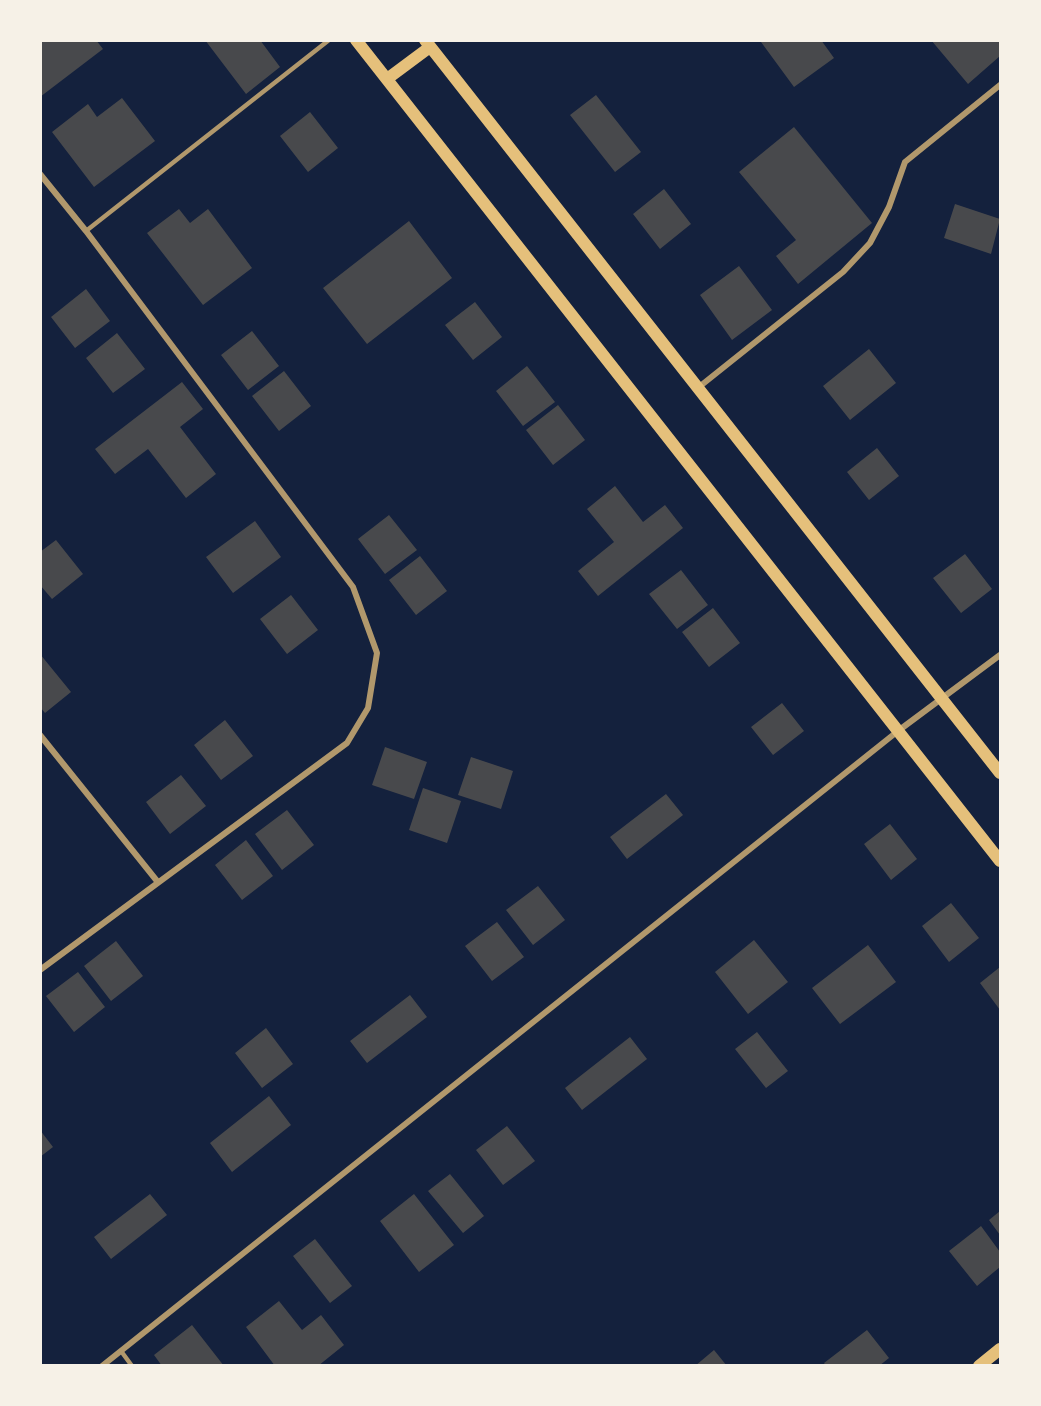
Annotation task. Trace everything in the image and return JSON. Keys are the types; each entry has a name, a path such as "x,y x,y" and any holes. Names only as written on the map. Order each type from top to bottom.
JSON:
{"main road":[{"path":"356,40 1000,861"},
{"path":"387,79 427,44 699,387 1000,773"},
{"path":"979,1365 1000,1349"}],"street":[{"path":"699,387 843,272 870,243 889,207 905,162 1000,86"},
{"path":"40,174 86,231 353,587 377,653 368,708 347,743 40,969"},
{"path":"102,1365 898,731 1000,655"},
{"path":"40,735 157,881"}],"lane":[{"path":"86,231 329,40"},
{"path":"121,1351 132,1365"}],"building":[{"path":"40,40 96,40 103,49 40,97"},
{"path":"205,40 260,40 280,67 246,94"},
{"path":"763,40 821,40 834,58 794,87 761,42"},
{"path":"931,40 1000,40 1000,56 968,84"},
{"path":"596,95 641,152 615,172 570,115"},
{"path":"122,98 155,141 94,187 52,132 88,104 97,117"},
{"path":"310,112 338,148 308,172 280,136"},
{"path":"794,127 872,223 798,284 776,256 796,240 739,172"},
{"path":"664,189 691,224 660,249 633,214"},
{"path":"955,204 1000,219 991,254 944,238"},
{"path":"179,209 190,223 208,209 252,268 203,305 147,233"},
{"path":"409,221 452,278 367,344 323,288"},
{"path":"739,266 772,310 732,340 700,295"},
{"path":"86,289 110,321 75,348 51,317"},
{"path":"475,302 502,337 473,360 445,325"},
{"path":"252,331 279,366 248,390 221,355"},
{"path":"117,333 145,369 113,393 86,358"},
{"path":"869,349 896,383 850,420 823,386"},
{"path":"527,366 555,402 523,426 496,391"},
{"path":"284,371 311,406 279,431 252,396"},
{"path":"182,382 203,409 180,427 216,474 186,498 148,449 115,474 95,449"},
{"path":"558,405 585,440 553,465 526,430"},
{"path":"877,448 899,476 869,500 847,472"},
{"path":"615,486 643,522 665,505 683,528 598,596 578,571 614,542 587,509"},
{"path":"389,515 417,550 385,574 358,539"},
{"path":"255,521 281,557 233,593 206,557"},
{"path":"56,540 83,574 52,599 40,585 40,552"},
{"path":"965,554 992,589 961,613 933,578"},
{"path":"420,556 447,591 416,615 389,580"},
{"path":"681,570 708,605 677,629 649,594"},
{"path":"291,595 318,630 287,654 260,619"},
{"path":"713,608 740,643 709,667 682,632"},
{"path":"40,654 71,692 45,713 40,707"},
{"path":"782,703 804,731 773,755 751,727"},
{"path":"225,720 253,756 221,780 194,745"},
{"path":"385,747 427,762 414,799 372,785"},
{"path":"471,757 513,771 501,809 458,795"},
{"path":"181,775 206,806 170,834 146,802"},
{"path":"423,788 461,801 447,843 409,830"},
{"path":"666,794 683,815 627,859 610,837"},
{"path":"287,810 314,845 282,870 255,834"},
{"path":"890,824 917,859 891,880 864,844"},
{"path":"246,840 273,876 242,900 215,865"},
{"path":"538,886 565,920 533,945 506,910"},
{"path":"951,903 979,938 949,962 922,926"},
{"path":"497,922 524,957 492,981 465,946"},
{"path":"754,940 788,982 748,1014 715,972"},
{"path":"116,941 143,976 111,1001 84,966"},
{"path":"868,945 896,982 840,1024 812,988"},
{"path":"1000,967 1000,1010 980,983"},
{"path":"78,972 105,1007 74,1032 46,996"},
{"path":"410,995 427,1017 367,1063 350,1041"},
{"path":"266,1028 293,1064 262,1088 235,1053"},
{"path":"757,1032 788,1071 766,1088 735,1049"},
{"path":"630,1037 647,1059 582,1110 565,1088"},
{"path":"269,1096 291,1125 232,1172 210,1143"},
{"path":"507,1126 535,1161 503,1185 476,1150"},
{"path":"40,1130 53,1147 40,1157"},
{"path":"450,1174 484,1216 463,1233 428,1191"},
{"path":"150,1194 167,1215 111,1259 94,1237"},
{"path":"414,1194 454,1245 419,1272 380,1221"},
{"path":"1000,1211 1000,1235 989,1220"},
{"path":"981,1226 1000,1252 1000,1267 977,1286 949,1251"},
{"path":"315,1239 352,1286 330,1303 293,1256"},
{"path":"279,1301 302,1330 321,1315 344,1345 318,1366 275,1366 246,1327"},
{"path":"192,1325 224,1366 162,1366 154,1355"},
{"path":"867,1330 889,1358 879,1366 826,1366 824,1363"},
{"path":"714,1350 727,1366 695,1366"}]}
